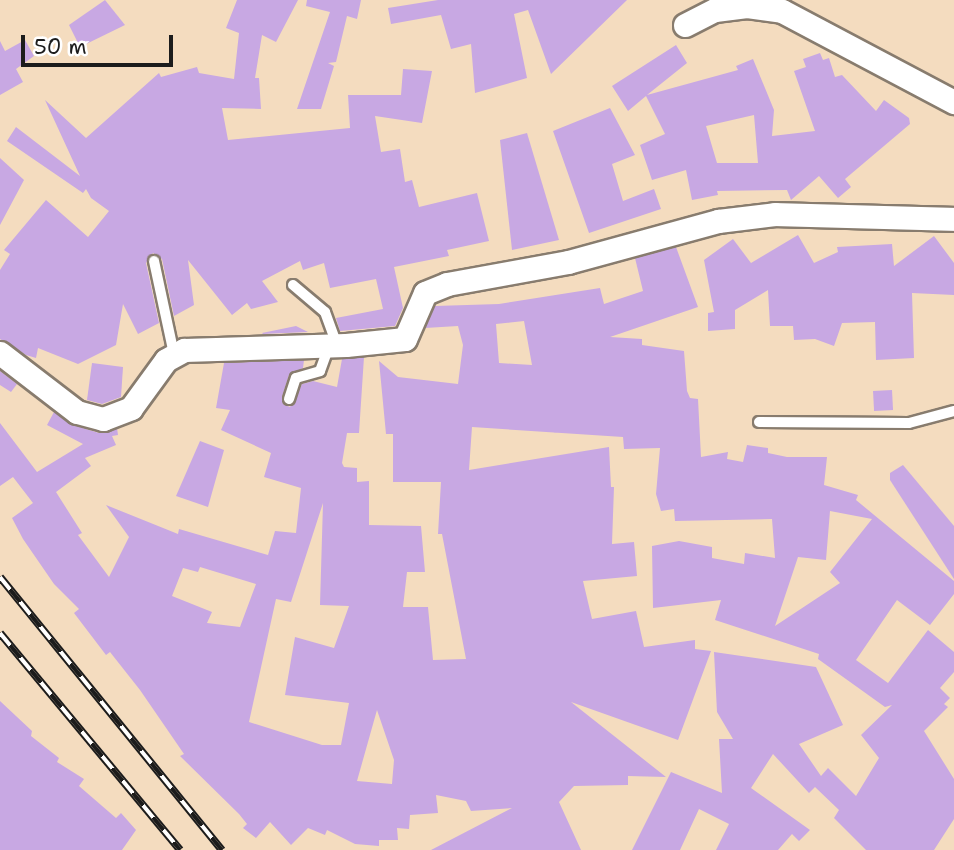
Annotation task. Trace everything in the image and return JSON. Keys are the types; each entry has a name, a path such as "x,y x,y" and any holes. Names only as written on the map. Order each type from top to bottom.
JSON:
{"street":[{"path":"685,25 715,10 747,6 782,11 818,26 902,78 954,102"},
{"path":"0,353 77,412 103,419 131,408 155,373 174,354 208,349 333,346 405,339 425,293 447,284 568,262 718,220 775,215 954,219"}],"lane":[{"path":"154,261 174,354"},
{"path":"289,399 296,378 320,371 333,346 325,312 293,285"},
{"path":"759,422 909,423 954,411"}],"building":[{"path":"105,0 125,25 80,47 69,25"},
{"path":"237,0 298,0 276,42 262,35 255,78 259,78 261,109 222,108 228,140 350,128 348,95 401,95 403,69 432,71 422,123 375,116 381,152 400,149 405,182 412,180 419,207 477,193 489,241 447,250 449,256 394,267 403,308 395,326 340,331 336,318 383,309 376,279 330,288 324,263 303,270 300,261 262,281 278,302 251,309 247,303 232,315 188,260 194,305 174,316 162,259 153,253 146,263 159,323 138,334 123,304 116,345 78,364 38,348 36,358 26,355 0,339 0,270 10,254 4,250 46,200 88,237 109,211 91,198 86,189 83,193 7,141 16,127 80,176 45,100 86,138 159,73 161,77 197,67 199,73 234,79 239,33 226,28"},
{"path":"307,0 361,0 357,19 347,16 336,62 328,63 334,66 321,109 297,109 330,12 306,6"},
{"path":"438,0 627,0 551,74 528,10 514,14 527,78 475,93 471,44 451,49 441,15 391,24 388,8"},
{"path":"25,40 34,56 16,69 23,82 0,95 0,41 5,51"},
{"path":"676,45 687,63 647,95 738,70 736,66 753,59 774,110 772,136 815,131 794,71 806,67 803,59 820,53 823,60 829,58 835,77 842,75 876,111 884,100 909,118 910,124 845,179 851,187 838,198 819,176 791,200 787,190 717,191 718,195 692,200 686,170 652,180 640,145 665,134 646,96 628,111 612,86","holes":["754,115 758,163 717,163 706,126"]},
{"path":"610,108 635,155 612,164 623,201 654,189 661,209 589,233 553,131"},
{"path":"527,133 559,240 512,250 500,140"},
{"path":"0,158 24,180 0,225"},
{"path":"798,235 814,263 838,252 837,247 892,244 894,266 934,236 954,263 954,295 912,293 914,358 876,360 875,322 842,323 834,346 815,339 794,340 793,326 770,326 768,290 735,310 735,329 708,331 708,313 714,312 704,260 733,239 751,263"},
{"path":"676,247 698,307 610,337 642,339 642,345 684,351 687,391 690,398 698,399 701,457 728,452 727,459 743,462 747,445 768,448 768,453 787,457 827,457 824,485 858,495 856,500 954,581 954,594 930,625 897,600 856,660 888,683 928,630 954,652 954,672 940,688 950,698 944,704 948,707 924,731 954,779 954,819 934,850 866,850 834,818 839,810 815,787 809,793 773,754 751,788 810,830 799,841 792,834 778,850 716,850 729,824 699,809 680,850 632,850 671,772 722,793 719,739 733,739 717,712 714,652 816,667 843,725 799,744 821,776 828,768 856,796 879,758 861,735 892,705 885,707 818,659 819,654 715,620 721,600 653,608 652,546 679,541 712,547 712,558 744,564 745,553 775,558 772,519 675,521 674,509 661,511 656,494 660,448 624,449 623,437 472,427 469,470 609,447 611,487 614,487 612,544 634,542 637,576 583,581 592,619 636,611 644,647 695,640 695,649 711,651 678,740 571,702 666,777 628,776 628,785 574,786 559,802 581,850 431,850 512,808 471,811 466,801 436,795 438,813 410,815 409,829 397,828 398,840 379,840 379,846 355,844 327,830 325,835 308,828 291,845 270,822 256,838 243,828 247,824 239,814 180,756 184,754 140,690 110,652 106,655 74,613 79,609 54,584 23,539 12,518 33,503 13,477 0,486 0,423 37,472 83,444 47,425 54,412 73,425 99,433 117,428 118,435 112,436 116,445 85,458 91,466 56,492 82,533 78,535 109,577 129,537 106,505 178,534 179,529 268,555 275,531 296,533 301,488 264,477 271,453 221,430 230,410 216,408 224,363 304,360 303,368 289,375 282,397 283,404 290,407 302,384 313,381 337,387 342,359 364,357 359,433 347,433 342,463 344,467 357,468 357,482 369,481 369,525 421,526 425,572 407,572 403,607 428,607 433,660 466,659 442,534 438,534 441,482 393,482 393,434 386,434 379,361 398,377 458,384 463,345 458,326 425,328 435,306 499,304 600,288 604,304 643,291 635,258","holes":["524,321 532,365 499,363 496,324","323,503 320,605 349,606 334,648 295,637 285,695 349,703 341,745 322,745 249,722 276,599 291,602","830,511 872,519 830,572 840,583 775,626 798,557 826,560","200,567 256,584 240,627 207,623 212,612 172,596 183,568 198,572","377,710 394,760 392,784 357,781"]},
{"path":"296,326 308,332 262,333"},
{"path":"92,363 123,367 121,397 102,404 87,400"},
{"path":"0,371 17,384 11,392 0,385"},
{"path":"892,390 893,410 874,411 873,391"},
{"path":"200,441 224,450 208,507 176,496"},
{"path":"903,465 954,526 954,579 890,480 890,473"},
{"path":"0,701 32,731 31,736 59,758 57,762 84,779 79,786 116,818 121,813 136,830 122,850 0,850"}],"railway":[{"path":"0,577 222,850"},
{"path":"0,633 180,850"}]}
